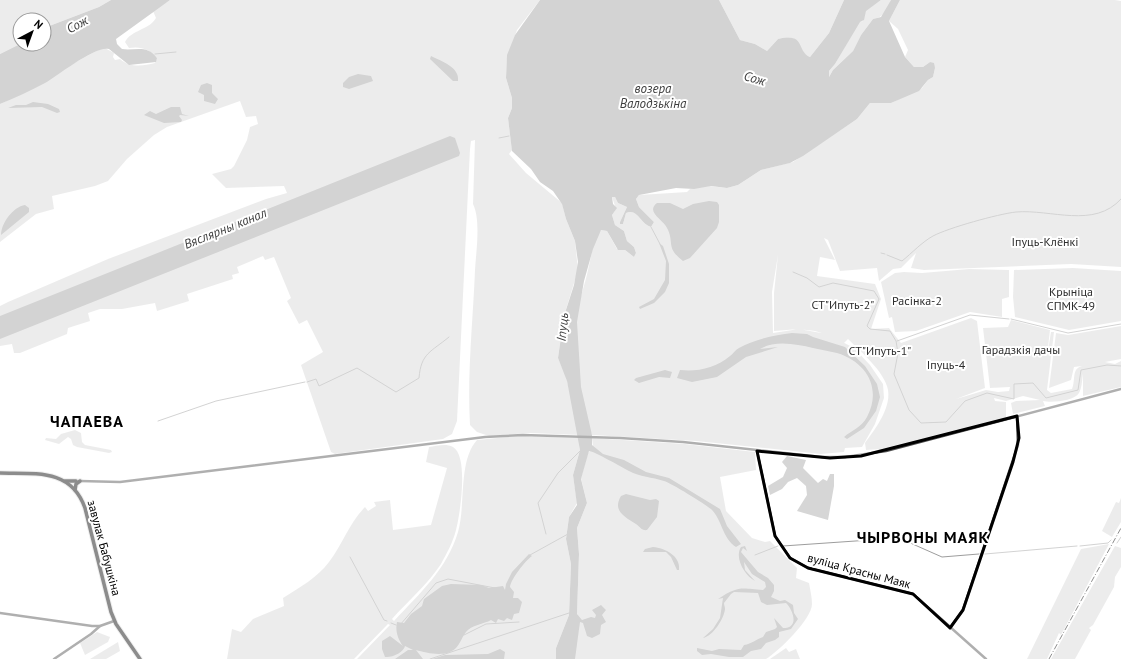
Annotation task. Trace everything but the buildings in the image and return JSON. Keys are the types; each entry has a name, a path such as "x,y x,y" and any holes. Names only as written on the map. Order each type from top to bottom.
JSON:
{"main road":[{"path":"0,472 49,475 67,483 78,481"},
{"path":"75,490 78,481"},
{"name":"завулак Бабушкіна","path":"67,483 75,490 85,508 114,621 140,659"}],"street":[{"path":"78,481 120,482 485,437 538,435 607,437 683,442 830,458 861,456 886,451 1121,389"},
{"path":"950,628 963,610 1018,445 1017,416"},
{"name":"вуліца Красны Маяк","path":"757,451 775,536 790,558 808,568 913,594 986,659"},
{"path":"0,613 100,626"},
{"path":"54,659 91,634 100,626 114,621"}],"highlighted area":[{"path":"1017,416 1018,423 1019,438 1013,462 963,610 950,628 913,594 808,568 790,558 775,536 757,451 830,458 861,456"}],"green space":[{"path":"0,0 111,0 99,7 52,25 52,12 12,12 12,48 0,54"},
{"path":"170,0 540,0 517,30 507,58 506,78 512,98 512,108 508,118 512,150 509,154 526,173 562,203 566,219 575,241 578,270 564,316 558,358 566,376 579,435 530,433 489,436 477,432 470,425 470,367 477,236 477,219 473,204 475,140 471,141 470,149 457,421 452,434 443,439 335,454 331,452 301,365 323,352 307,320 299,324 287,301 291,298 274,257 265,260 263,256 237,267 239,273 232,275 233,279 187,294 189,301 157,311 155,303 122,309 100,309 88,313 90,321 68,328 67,334 20,353 14,353 12,344 0,346 0,306 108,259 266,199 287,193 284,186 226,188 212,174 231,169 234,166 247,140 250,127 258,124 256,116 246,117 240,101 167,127 154,135 127,159 108,181 95,186 52,196 54,209 36,214 0,242 0,104 38,86 65,68 96,51 105,48 114,53 113,57 115,60 120,59 128,64 137,66 155,63 157,58 151,52 137,47 129,48 125,42 131,35 153,22 156,18 153,11"},
{"path":"719,0 844,0 829,33 810,57 806,55 796,40 792,38 778,39 767,51 755,44 740,40"},
{"path":"881,0 891,0 887,10 880,17 873,19 861,35 853,51 833,70 829,77 829,71 835,64 859,22 863,21 866,10"},
{"path":"900,0 1121,1 1121,267 1071,264 924,270 911,268 916,253 901,268 893,269 879,281 877,268 840,271 828,240 824,238 835,260 820,257 817,276 875,284 881,299 871,329 889,328 901,343 971,318 977,321 985,388 956,399 986,390 998,392 1009,391 1010,387 990,388 983,328 1008,327 1011,320 1050,330 1047,356 1051,332 1054,332 1047,390 1051,393 1072,389 1075,372 1082,366 1074,367 1071,380 1049,388 1056,333 1068,335 1121,326 1121,359 1105,362 1115,364 1121,361 1121,387 1083,396 1083,374 1079,393 1068,400 1052,402 1043,401 1045,406 1013,414 1011,403 1016,401 1040,400 1023,396 1006,401 994,398 995,401 1006,402 1006,417 881,449 866,450 865,443 885,411 888,390 882,376 871,362 848,339 844,343 854,348 870,365 883,384 884,398 875,424 862,447 845,448 844,452 821,454 696,441 592,435 584,408 577,359 576,329 579,303 594,244 601,230 607,231 617,249 625,250 634,257 636,253 634,247 627,241 624,231 615,225 612,215 616,209 612,197 615,197 618,203 627,207 620,224 623,224 626,213 630,212 636,214 644,223 651,227 654,222 639,207 636,199 639,195 687,192 690,189 709,186 727,188 738,185 761,170 793,162 857,119 870,103 891,103 922,88 928,80 933,77 935,68 930,62 923,67 914,67 905,57 908,50 898,29 889,21","holes":["778,255 774,293 774,331 796,330 773,333 772,292","802,330 810,330 823,333"]},
{"name":"Крыніца СПМК-49","path":"1073,268 1121,271 1121,321 1069,330 1015,317 1013,297 1014,270"},
{"name":"Расінка-2","path":"969,269 1009,270 1009,297 1002,299 1002,317 970,312 916,331 895,332 892,317 889,318 881,282 895,273 922,273"},
{"path":"75,430 81,433 82,442 85,445 111,450 112,452 109,453 77,447 73,445 71,439 68,437 59,444 45,440 46,438 56,439 61,434"},
{"path":"519,436 579,438 580,450 573,475 577,503 569,517 566,539 571,564 569,615 556,648 556,659 357,659 390,625 388,624 354,659 227,659 232,629 241,632 253,619 284,606 283,598 314,578 329,562 359,513 365,507 368,511 376,506 374,502 390,500 393,530 431,525 447,468 426,462 429,447 447,445 453,447 458,453 462,473 461,500 455,534 441,564 424,585 392,619 394,621 432,580 447,558 453,545 458,532 462,509 463,483 467,459 477,440"},
{"path":"592,438 685,444 755,452 756,470 720,477 726,511 752,538 765,542 770,541 797,568 796,578 809,583 812,599 811,610 801,626 778,650 766,659 575,659 579,627 577,613 579,554 577,528 587,503 581,478 588,453 593,447"},
{"path":"787,456 806,460 803,468 818,483 823,479 827,481 830,474 834,474 834,486 828,520 797,511 807,495 806,486 797,478 788,482 782,489 770,495 768,486 783,477 787,468 782,462"},
{"path":"1121,498 1121,522 1112,537 1102,531 1116,502 1119,503"},
{"path":"1109,544 1061,635 1059,633 1047,659 1027,659 1081,549"},
{"path":"1115,546 1121,548 1121,567 1115,577 1114,587 1093,625 1089,628 1091,630 1075,659 1051,659"},
{"path":"97,632 110,637 108,642 85,655 80,643"},
{"path":"118,642 120,651 106,659 90,659"},
{"path":"786,648 789,652 796,649 800,659 770,659"}],"water":[{"name":"Сож","path":"111,0 170,0 116,39 117,44 122,49 141,49 149,51 157,58 156,62 129,65 109,49 103,49 86,56 45,83 0,104 0,54 12,48 12,52 52,52 52,25 99,7"},
{"name":"возера Валодзькіна","path":"540,0 719,0 740,40 755,44 767,51 778,39 793,38 797,40 803,51 810,57 829,33 844,0 881,0 866,11 864,20 860,22 835,64 829,71 829,77 833,70 853,51 861,35 873,19 881,17 891,0 900,0 889,21 905,57 914,67 923,67 930,62 934,63 935,68 933,77 928,80 919,91 891,103 870,103 857,119 803,156 790,163 761,170 738,185 727,188 711,186 694,189 676,188 639,195 636,199 639,207 654,222 651,227 644,223 636,214 630,212 626,213 623,224 620,224 627,207 618,203 615,197 612,197 613,204 617,208 612,215 615,225 624,231 627,241 634,247 636,253 634,257 625,250 618,250 607,231 601,230 593,249 584,281 577,322 581,387 592,435 592,445 603,454 624,460 646,472 669,478 720,509 727,526 741,544 736,547 731,543 715,513 708,506 664,481 633,473 589,451 581,479 587,503 577,528 579,554 577,614 582,620 591,617 595,618 596,615 592,610 601,605 606,610 602,615 606,622 601,625 600,634 592,638 587,636 583,623 580,622 575,659 556,659 556,648 569,615 571,564 566,539 569,517 577,505 573,475 580,450 567,381 558,358 564,316 574,285 578,262 575,241 562,204 553,191 540,182 531,169 512,151 508,118 512,108 512,98 506,78 507,55 515,35"},
{"path":"431,56 453,68 458,76 458,81 453,81 430,59"},
{"path":"358,74 371,76 373,81 349,89 343,87 343,83 349,77"},
{"path":"207,83 212,85 212,93 218,99 215,104 204,101 204,95 198,92 201,85"},
{"path":"33,102 48,104 59,109 60,112 57,113 42,107 8,108 16,105 26,105"},
{"path":"171,107 180,107 182,114 189,116 180,115 179,116 182,120 181,122 164,123 144,115 150,111 156,114"},
{"name":"Вяслярны канал","path":"450,136 455,138 460,153 459,156 0,339 0,316"},
{"path":"709,201 717,202 719,205 719,222 717,228 690,258 683,261 674,252 667,228 654,213 654,206 657,203 670,203 683,209 693,204"},
{"path":"25,205 29,208 29,212 1,235 3,226 8,216 16,209"},
{"path":"659,243 663,246 669,264 669,283 665,292 654,303 640,309 639,307 654,299 665,280 666,261"},
{"path":"792,333 807,334 845,347 865,366 877,384 880,397 876,411 864,428 847,439 844,437 865,421 867,417 873,396 872,387 864,370 848,357 837,353 793,344 772,344 760,349 778,347 746,357 717,377 692,382 677,378 680,370 700,370 713,366 719,364 738,349 752,342 772,336"},
{"path":"665,370 672,372 670,378 659,377 639,383 634,380 636,378"},
{"path":"626,494 650,500 656,499 659,501 657,517 647,530 644,530 624,516 619,510 618,506 621,496"},
{"path":"745,546 747,551 743,548 741,552 758,572 768,578 774,585 774,591 771,597 780,601 785,600 793,605 794,613 798,619 791,629 779,632 779,637 775,640 766,643 761,649 751,651 743,657 729,657 711,654 702,655 697,651 697,648 712,651 719,649 741,650 744,645 763,637 766,632 775,629 777,627 774,618 783,628 792,625 794,618 793,614 786,603 767,605 761,602 758,593 734,592 724,603 724,613 714,631 707,637 703,638 713,629 720,618 723,598 718,599 739,589 763,590 766,587 765,582 752,574 744,562 745,570 755,581 751,579 744,571 740,561 739,551 741,547"},
{"path":"653,547 667,551 675,557 679,565 679,570 677,570 671,557 666,552 643,552 645,549"},
{"path":"529,554 532,556 519,570 510,587 514,592 513,598 518,598 522,602 519,613 514,614 512,620 507,618 504,621 498,619 496,623 491,620 471,628 466,632 459,645 447,653 436,654 416,650 423,659 395,659 408,650 413,650 405,646 397,654 391,657 385,657 382,649 382,641 390,636 403,646 397,635 397,622 404,623 411,614 422,606 424,599 442,586 451,584 481,585 489,588 503,586 505,590 506,584 512,572"},
{"path":"500,649 505,652 504,659 432,659 445,655 488,654"}],"waterway":[{"path":"155,54 176,52"},
{"path":"499,138 509,136"},
{"path":"887,255 902,261 921,244 933,236 961,225 998,215 1016,212 1029,212 1085,216 1110,208 1121,199"},
{"path":"651,227 660,244"},
{"path":"881,253 885,254"},
{"path":"793,272 807,278 819,287 833,283 874,291 879,299 867,326 870,329 890,331 896,341 898,353 894,374 909,410 921,423 946,422 965,401 987,393 1014,399 1014,384 1033,383 1046,398 1078,390 1081,370 1107,365 1121,366"},
{"path":"897,341 970,315 1009,319"},
{"path":"1011,319 1068,333 1121,324"},
{"path":"307,382 316,379 319,386 357,368 396,392 419,378 422,363 425,358 432,350 449,337"},
{"path":"158,421 216,401 305,382"},
{"path":"546,534 538,503 558,473 581,450"},
{"path":"530,555 568,534"},
{"path":"1117,543 1121,537"},
{"path":"783,546 899,538 942,557 979,554"},
{"path":"1080,546 1108,543 1111,540"},
{"path":"755,555 778,546"},
{"path":"985,554 1077,546"},
{"path":"350,557 384,620 387,621"},
{"path":"400,625 436,583 448,579 495,588"},
{"path":"430,659 569,613"},
{"path":"464,635 486,624 519,622"},
{"path":"391,623 396,625"}],"railway":[{"path":"1049,659 1121,528"}],"district":[{"name":"ЧАПАЕВА","path":"87,421"},
{"name":"ЧЫРВОНЫ МАЯК","path":"923,537"}],"park label":[{"name":"Іпуць-Клёнкі","path":"1045,242"},
{"name":"СТ\"Ипуть-2\"","path":"843,305"},
{"name":"Гарадзкія дачы","path":"1021,350"},
{"name":"СТ\"Ипуть-1\"","path":"880,351"},
{"name":"Іпуць-4","path":"946,365"}],"water label":[{"name":"Іпуць","path":"562,327"}]}
